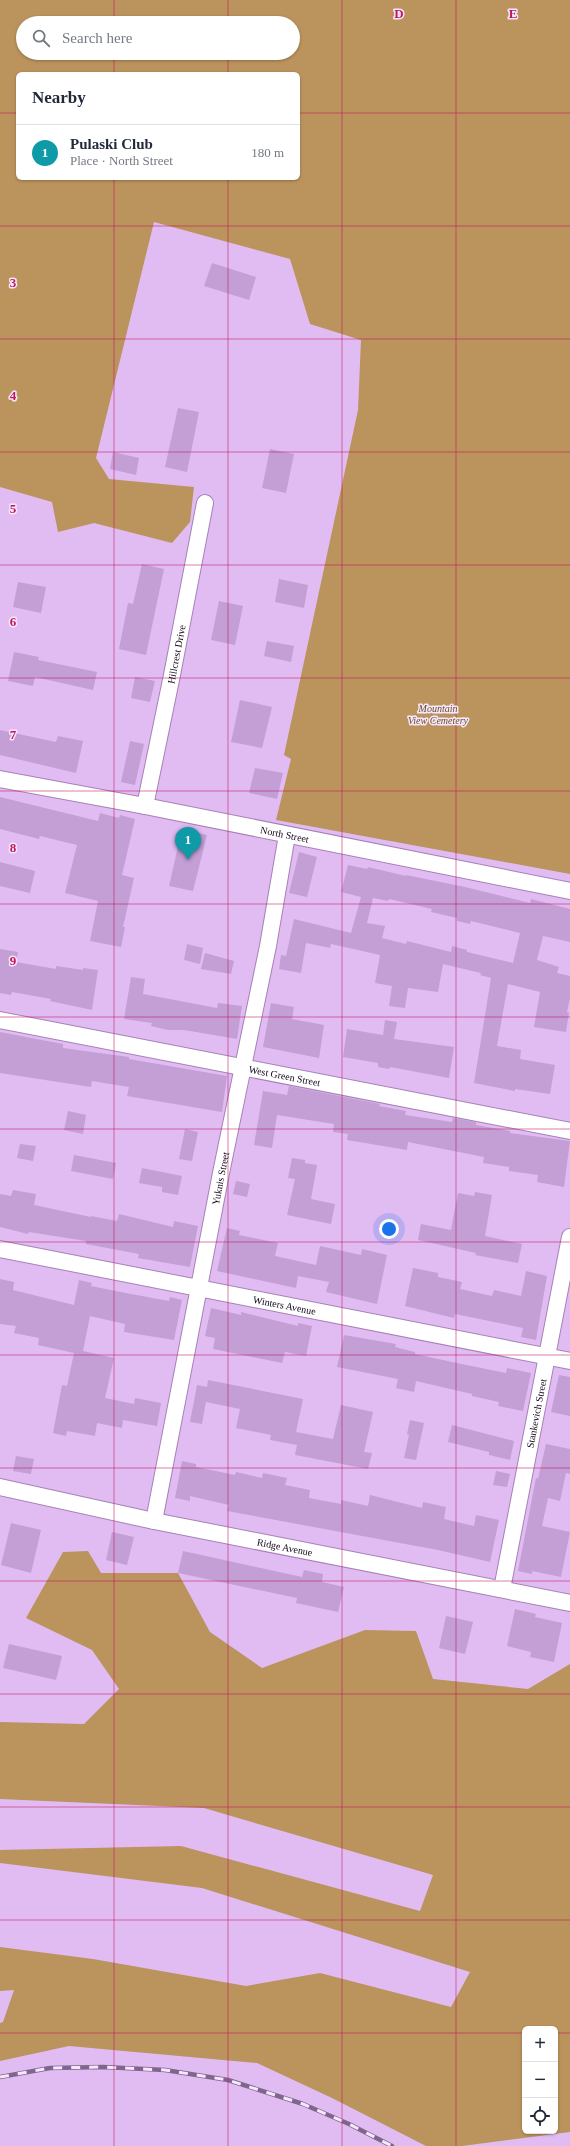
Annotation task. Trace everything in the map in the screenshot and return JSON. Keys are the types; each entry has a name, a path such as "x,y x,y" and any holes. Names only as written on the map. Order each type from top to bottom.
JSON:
{"street":[{"name":"Hillcrest Drive","path":"145,806 205,503"},
{"name":"North Street","path":"0,780 145,806 570,891"},
{"name":"Yuknis Street","path":"154,1521 242,1067 268,946 287,835"},
{"name":"West Green Street","path":"0,1020 570,1131"},
{"name":"Stankevich Street","path":"502,1589 570,1237"},
{"name":"Winters Avenue","path":"0,1249 570,1361"},
{"name":"Ridge Avenue","path":"0,1488 154,1521 570,1603"}],"green space":[{"name":"Mountain View Cemetery","path":"0,0 570,0 570,874 276,820 291,759 284,755 358,410 361,340 310,324 290,259 154,222 96,458 109,479 194,487 190,522 172,543 94,523 58,532 52,502 0,487"},
{"path":"88,1551 101,1573 178,1573 210,1632 262,1668 365,1630 416,1631 433,1679 528,1689 570,1664 570,2132 558,2134 558,2026 522,2026 522,2134 555,2134 462,2146 426,2146 332,2098 257,2063 69,2046 0,2061 0,2023 3,2022 14,1990 0,1991 0,1947 93,1959 246,1986 320,1973 451,2007 470,1972 202,1888 0,1863 0,1850 181,1846 420,1911 433,1875 204,1808 0,1799 0,1722 84,1724 119,1689 92,1650 26,1618 63,1552"}],"building":[{"path":"212,263 256,277 249,300 204,286"},
{"path":"178,408 199,412 187,472 165,467"},
{"path":"270,449 294,454 286,493 262,488"},
{"path":"113,452 139,458 136,475 110,469"},
{"path":"142,564 164,569 146,655 119,649 128,603 133,604"},
{"path":"279,579 308,585 304,608 275,602"},
{"path":"18,582 46,587 41,613 13,607"},
{"path":"219,601 243,606 235,645 211,640"},
{"path":"267,641 294,646 291,662 264,656"},
{"path":"14,652 39,657 38,660 97,672 93,690 35,677 33,686 8,681"},
{"path":"135,677 155,681 150,702 131,698"},
{"path":"240,700 272,707 262,748 231,742"},
{"path":"0,730 56,742 58,736 83,741 76,773 0,755"},
{"path":"130,741 144,744 135,785 121,782"},
{"path":"255,768 283,773 277,799 249,793"},
{"path":"0,797 98,821 100,813 119,818 120,815 135,819 122,875 134,878 123,927 125,927 121,947 90,941 98,901 65,893 77,845 40,836 39,839 0,829"},
{"path":"182,829 207,835 193,891 169,886"},
{"path":"299,852 317,857 307,897 289,893"},
{"path":"0,862 35,871 30,893 0,886"},
{"path":"348,865 367,869 368,867 465,887 530,903 531,899 570,909 570,942 543,936 537,960 559,967 557,973 570,976 570,998 567,1012 569,1013 566,1032 534,1027 540,992 508,984 497,1046 521,1050 520,1059 555,1065 550,1094 515,1089 515,1091 474,1083 491,978 480,975 481,973 443,964 438,992 408,988 405,1008 389,1006 392,986 375,983 380,955 331,944 330,948 306,943 301,973 279,969 281,955 286,956 294,919 351,933 361,897 341,892","holes":["373,898 388,901 389,899 432,909 431,912 457,918 457,921 470,924 471,921 520,933 513,963 467,952 467,950 452,946 451,952 407,941 406,944 382,938 385,926 367,923"]},
{"path":"187,944 203,948 200,964 184,960"},
{"path":"0,949 18,952 16,962 56,969 56,966 83,970 83,968 98,970 92,1010 50,1001 51,999 12,992 11,995 0,993"},
{"path":"205,953 234,961 231,974 201,969"},
{"path":"131,977 145,979 143,994 217,1008 218,1003 242,1006 237,1039 184,1030 168,1030 151,1026 152,1023 124,1019"},
{"path":"271,1003 294,1007 292,1019 324,1025 319,1058 263,1047"},
{"path":"385,1020 397,1022 394,1039 454,1047 449,1078 390,1067 389,1069 378,1067 378,1063 343,1057 347,1029 383,1035"},
{"path":"0,1032 63,1044 63,1048 129,1057 129,1059 227,1076 222,1112 127,1096 129,1087 92,1081 91,1087 0,1073"},
{"path":"289,1086 380,1104 379,1106 406,1111 405,1115 452,1122 453,1118 476,1122 476,1125 510,1131 510,1133 570,1141 564,1187 537,1182 538,1175 509,1171 509,1167 483,1163 484,1157 408,1142 407,1150 347,1140 348,1134 333,1132 334,1124 277,1115 272,1148 254,1145 263,1091 287,1095"},
{"path":"68,1111 86,1115 83,1134 64,1130"},
{"path":"185,1129 198,1132 192,1161 179,1159"},
{"path":"20,1144 36,1146 33,1161 17,1158"},
{"path":"74,1155 116,1163 113,1179 71,1171"},
{"path":"292,1158 305,1160 305,1163 317,1165 311,1199 335,1204 331,1224 287,1215 295,1179 288,1178"},
{"path":"142,1168 182,1176 178,1195 162,1192 162,1187 139,1183"},
{"path":"236,1181 250,1184 247,1197 233,1194"},
{"path":"13,1190 36,1194 34,1205 91,1217 117,1221 119,1214 173,1227 174,1221 198,1226 190,1267 138,1258 139,1254 86,1244 86,1241 29,1232 28,1234 0,1227 0,1194 11,1196"},
{"path":"475,1192 492,1195 485,1236 522,1244 518,1263 475,1255 476,1253 418,1240 421,1224 451,1230 458,1193 474,1196"},
{"path":"227,1228 240,1231 239,1235 278,1243 275,1256 316,1265 320,1246 361,1255 362,1249 387,1255 377,1304 326,1292 329,1282 298,1276 296,1288 217,1271"},
{"path":"413,1268 438,1273 438,1277 462,1282 460,1289 492,1296 494,1290 521,1296 526,1271 547,1276 536,1340 521,1337 523,1328 455,1314 454,1318 405,1306"},
{"path":"0,1279 14,1282 13,1290 74,1305 79,1280 92,1283 91,1286 131,1294 169,1301 170,1297 182,1300 174,1340 124,1332 125,1324 90,1316 83,1351 114,1358 105,1398 134,1404 135,1398 161,1403 157,1426 123,1420 122,1428 97,1423 95,1436 67,1431 66,1436 53,1433 62,1385 67,1386 74,1353 38,1345 39,1338 14,1333 16,1326 0,1324"},
{"path":"211,1308 241,1315 241,1312 298,1326 298,1323 312,1326 306,1356 285,1352 282,1363 213,1349 215,1338 205,1336"},
{"path":"344,1335 396,1344 395,1347 415,1352 415,1354 506,1373 507,1368 531,1373 523,1411 498,1406 499,1402 472,1396 472,1394 416,1381 414,1392 396,1388 398,1379 337,1367"},
{"path":"559,1375 570,1377 570,1416 551,1412"},
{"path":"208,1380 303,1399 296,1432 333,1439 341,1405 373,1412 364,1452 372,1453 368,1469 295,1455 297,1445 270,1440 271,1435 236,1428 240,1409 206,1402 202,1424 190,1422 197,1385 207,1387"},
{"path":"410,1420 424,1423 416,1460 404,1458 409,1435 407,1434"},
{"path":"452,1425 514,1441 510,1460 489,1455 489,1452 448,1442"},
{"path":"546,1444 570,1449 570,1474 566,1473 560,1501 548,1498 542,1526 570,1532 561,1577 532,1571 532,1574 518,1571 536,1478 538,1479"},
{"path":"16,1456 34,1459 31,1474 13,1471"},
{"path":"182,1461 196,1464 196,1467 235,1475 236,1472 262,1478 263,1473 287,1478 285,1485 310,1490 309,1498 341,1504 341,1500 368,1506 370,1495 422,1508 423,1502 446,1507 444,1519 474,1526 476,1515 499,1520 490,1562 438,1550 227,1511 229,1505 190,1496 190,1501 175,1498"},
{"path":"496,1471 510,1474 507,1487 493,1485"},
{"path":"11,1523 41,1530 31,1573 1,1565"},
{"path":"112,1532 134,1537 127,1565 106,1560"},
{"path":"183,1551 302,1577 304,1570 323,1574 322,1582 344,1587 338,1612 296,1603 297,1598 178,1573"},
{"path":"515,1609 536,1614 535,1617 562,1623 554,1662 530,1657 531,1652 507,1646"},
{"path":"446,1616 473,1622 465,1654 439,1648"},
{"path":"9,1644 62,1656 56,1680 3,1668"}],"railway":[{"path":"0,2077 50,2068 103,2067 165,2070 228,2080 303,2104 349,2124 392,2146"}],"place":[{"name":"Pulaski Club","path":"188,860"}]}
